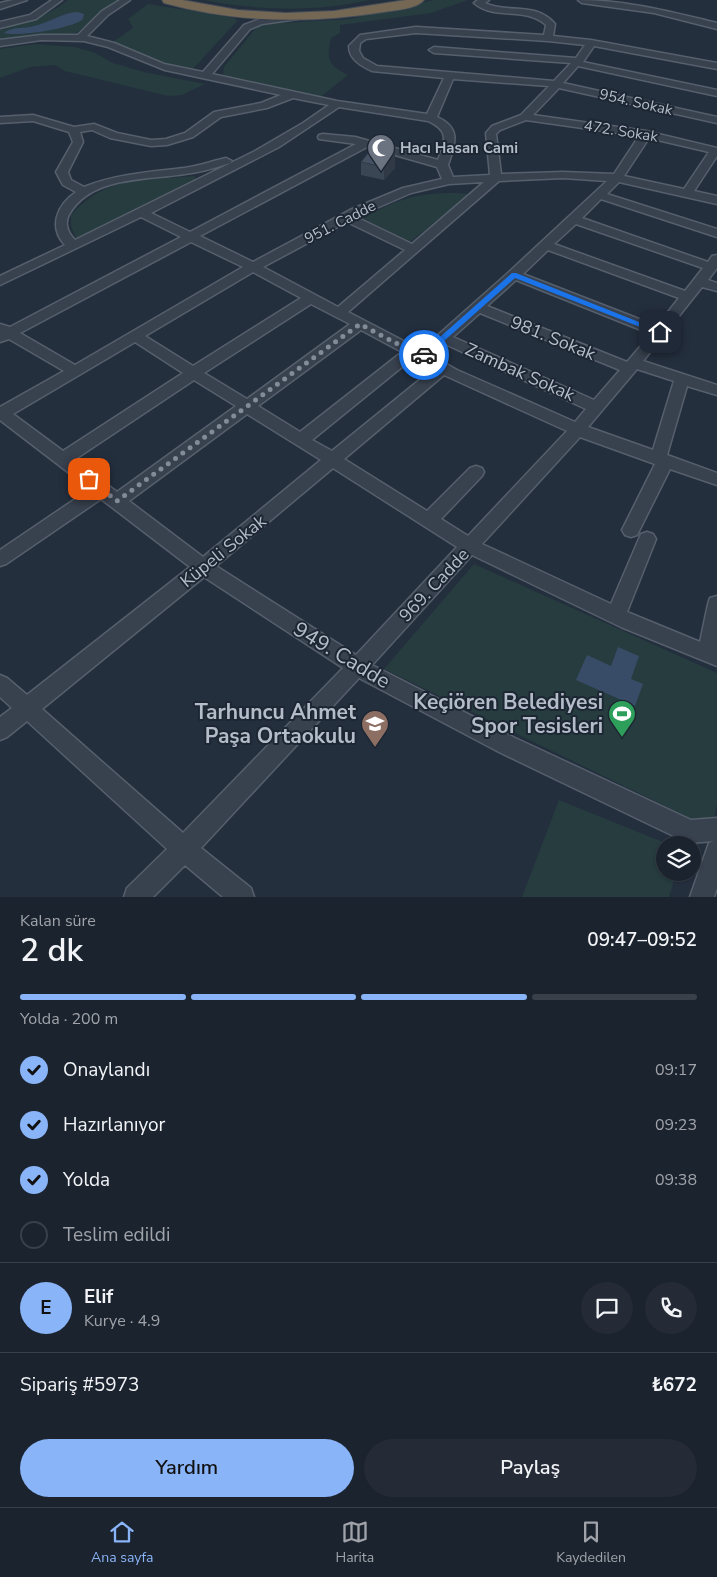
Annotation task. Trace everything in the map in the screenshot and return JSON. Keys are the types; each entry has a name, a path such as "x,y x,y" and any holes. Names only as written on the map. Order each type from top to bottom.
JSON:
{"highway":[{"path":"168,0 261,10 347,7 378,0"},
{"path":"201,4 227,13 258,17 294,17 380,9 418,0"}],"street":[{"path":"0,6 23,0"},
{"path":"0,25 33,17 58,0"},
{"path":"79,39 105,13 126,0"},
{"path":"485,0 478,3 484,6 525,12 543,17 551,24 548,38 591,43 717,66"},
{"path":"582,0 644,8 717,26"},
{"path":"201,75 244,22 243,19 227,13"},
{"path":"201,75 247,27 260,22 294,17"},
{"name":"954. Sokak","path":"548,38 416,30 363,37 356,40 354,53 364,65 375,68 556,84 717,120"},
{"path":"1,43 36,38 79,39 104,43 154,64 201,75 336,104 431,118 442,124 450,135 450,141 442,165 449,182"},
{"path":"339,313 496,178 491,133 496,128 525,117 577,62 591,43"},
{"path":"434,50 577,62 717,93"},
{"path":"431,118 450,76"},
{"path":"0,120 33,118 74,130 83,127 94,127 114,136 152,143 167,142 189,136 218,114 263,106 290,94"},
{"path":"0,281 142,213 275,145 313,122 336,104"},
{"name":"472. Sokak","path":"525,117 646,134 716,151"},
{"path":"74,130 78,137 78,142 62,172 69,184 84,191"},
{"path":"300,441 417,354 443,338 477,308 617,178 646,134"},
{"path":"322,137 347,138 442,165"},
{"path":"3,333 366,143"},
{"path":"73,246 62,233 61,218 70,202 84,191 118,179 187,172 209,167 259,145"},
{"path":"687,192 716,151"},
{"name":"951. Cadde","path":"1,414 253,267 347,217 407,190 449,182 563,175 617,178 717,200"},
{"path":"600,195 717,233"},
{"path":"142,213 253,267 444,368 578,429 717,479"},
{"path":"347,217 413,249"},
{"path":"574,219 711,274"},
{"path":"546,245 688,297"},
{"name":"969. Cadde","path":"136,897 358,666 578,429 688,297 711,274"},
{"path":"514,275 660,332"},
{"path":"63,460 193,373 311,298"},
{"name":"981. Sokak","path":"477,308 632,366 682,378 717,390"},
{"path":"0,559 110,495 246,407 360,324"},
{"path":"3,333 75,371"},
{"path":"135,336 470,546 616,615 713,656 717,604"},
{"name":"Zambak Sokak","path":"443,338 596,407"},
{"name":"Küpeli Sokak","path":"0,730 203,567 444,368"},
{"path":"631,530 662,460 682,378"},
{"name":"949. Cadde","path":"1,414 203,567 358,666 507,746 690,832"},
{"path":"429,520 476,472"},
{"path":"616,615 647,539"},
{"path":"0,684 184,849 242,897"},
{"path":"690,832 717,829"},
{"path":"690,832 717,852 702,897"}],"green space":[{"path":"68,0 120,0 76,33 0,41 0,28 36,18 52,11"},
{"path":"204,0 370,0 329,7 287,9 224,4"},
{"path":"434,0 468,0 431,13 340,25 340,33 331,38 329,57 336,68 348,75 319,98 234,80 223,75 224,67 256,28 263,24 350,19"},
{"path":"148,4 235,18 237,21 192,70 187,71 155,65 110,44 133,28 128,19"},
{"path":"35,44 74,47 93,52 113,63 144,72 205,84 182,95 168,96 65,71 55,65 30,67 0,78 0,49"},
{"path":"194,176 198,180 77,240 71,226 71,215 99,192 128,182"},
{"path":"429,194 470,194 410,242 362,218 407,198"},
{"name":"Keçiören Belediyesi Spor Tesisleri","path":"474,564 717,673 717,804 712,829 384,669"},
{"path":"559,800 656,839 656,881 674,881 669,897 522,897"}],"water":[{"path":"72,12 84,14 83,19 68,26 32,33 4,33 11,29 34,26"},
{"path":"618,647 639,656 631,679 643,684 635,706 576,680 587,655 611,666"}],"building":[{"path":"380,151 395,154 384,167 361,162 369,152 377,154"}],"way so far":[{"path":"89,479 117,501 360,324 422,357 424,355"}],"place":[{"name":"Hacı Hasan Cami","path":"381,172"},
{"name":"Keçiören Belediyesi Spor Tesisleri","path":"622,738"},
{"name":"Tarhuncu Ahmet Paşa Ortaokulu","path":"375,748"}],"route":[{"path":"424,355 514,275 660,332"}]}
